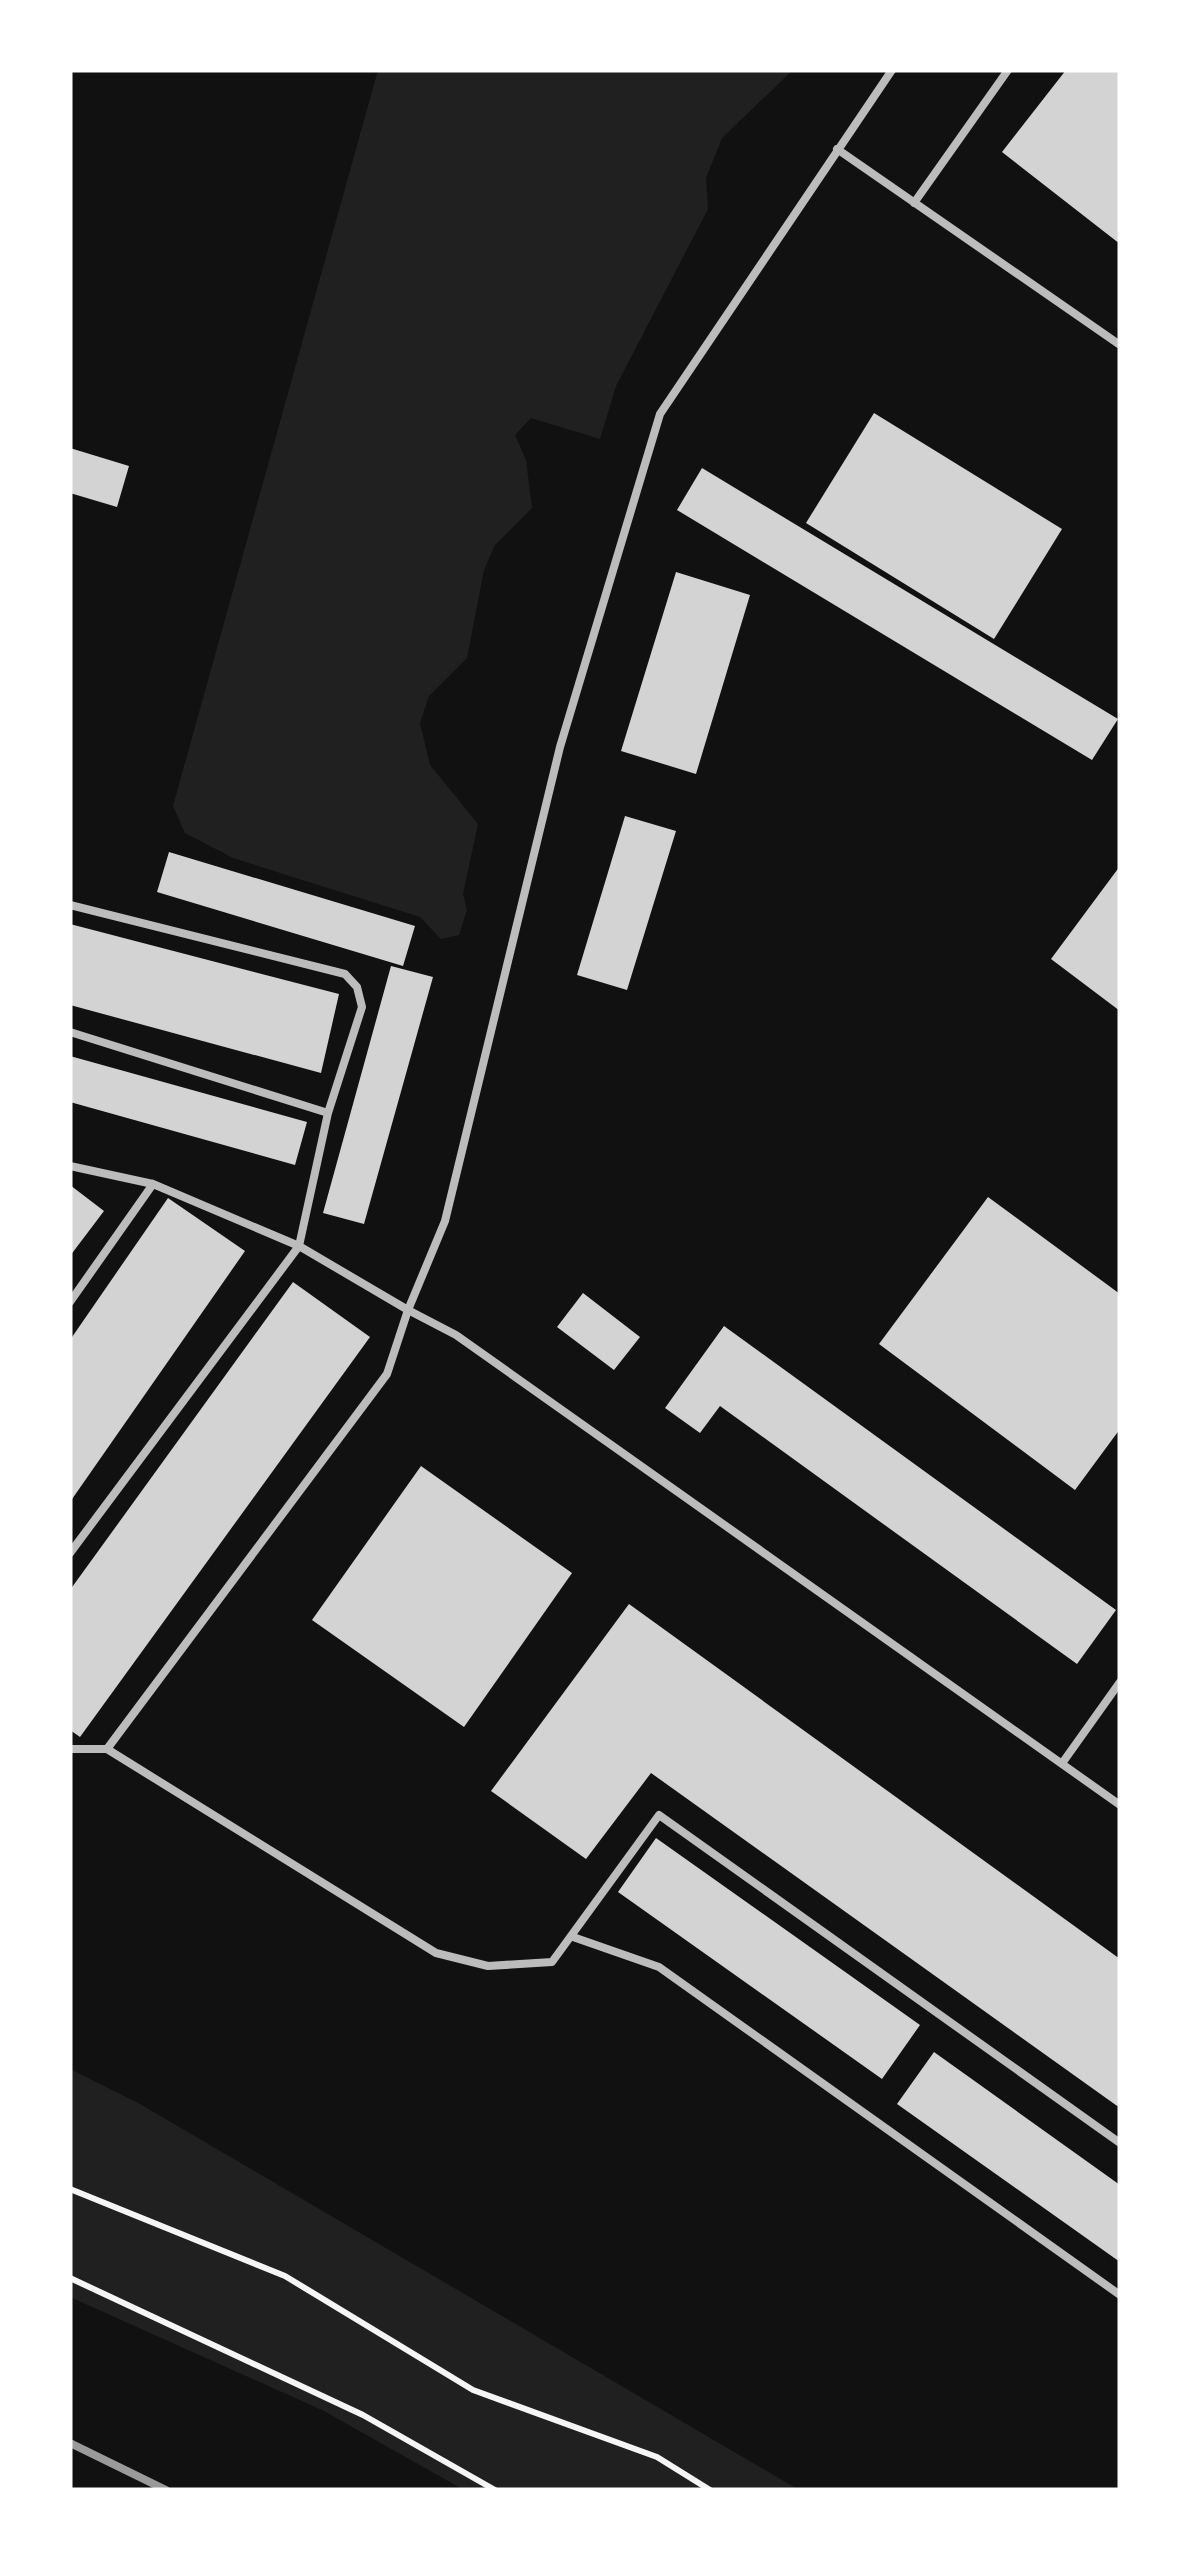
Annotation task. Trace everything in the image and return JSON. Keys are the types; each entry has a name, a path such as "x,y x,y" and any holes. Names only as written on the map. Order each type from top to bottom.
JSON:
{"lane":[{"path":"107,1749 388,1374 408,1310 445,1221 560,748 660,414 892,70"},
{"path":"914,203 1008,70"},
{"path":"837,150 1120,345"},
{"path":"70,906 345,974 358,987 362,1007 328,1112 299,1246 70,1553"},
{"path":"70,1032 328,1112"},
{"path":"70,1166 152,1184 299,1246 456,1335 1120,1805"},
{"path":"70,1302 152,1184"},
{"path":"1063,1762 1120,1682"},
{"path":"70,1749 107,1749 436,1953 488,1966 552,1962 659,1816 1120,2143"},
{"path":"572,1937 660,1967 1120,2295"}],"path":[{"path":"70,2189 285,2276 473,2390 657,2457 710,2490"},
{"path":"70,2278 363,2415 495,2490"}],"shaded area":[{"path":"378,70 793,70 722,138 706,178 708,209 616,386 600,439 531,418 515,435 526,460 532,508 495,545 484,570 467,658 429,696 420,723 430,765 478,824 463,894 467,910 459,935 441,939 420,917 233,858 185,833 173,806"},
{"path":"70,2069 140,2104 799,2490 464,2490 324,2411 70,2297"}],"building":[{"path":"1066,70 1120,70 1120,244 1002,152"},
{"path":"874,413 1062,529 994,639 806,523"},
{"path":"70,448 129,466 117,507 70,493"},
{"path":"702,468 1118,719 1092,760 677,510"},
{"path":"676,572 750,595 696,774 621,751"},
{"path":"625,816 676,831 627,990 577,975"},
{"path":"169,852 415,926 403,966 157,892"},
{"path":"1120,866 1120,1011 1051,959"},
{"path":"70,924 339,994 321,1073 70,1005"},
{"path":"391,966 433,977 364,1224 323,1213"},
{"path":"70,1056 307,1122 295,1165 70,1102"},
{"path":"70,1185 104,1211 70,1256"},
{"path":"988,1197 1120,1294 1120,1429 1075,1490 879,1344"},
{"path":"168,1198 245,1251 70,1502 70,1340"},
{"path":"293,1282 370,1337 80,1737 70,1730 70,1590"},
{"path":"583,1293 640,1337 614,1370 557,1327"},
{"path":"724,1326 1116,1610 1077,1664 720,1406 700,1433 665,1408"},
{"path":"421,1466 572,1573 464,1727 312,1620"},
{"path":"629,1604 1120,1959 1120,2108 651,1773 586,1859 491,1791"},
{"path":"656,1838 920,2025 882,2079 618,1892"},
{"path":"934,2052 1120,2185 1120,2262 897,2104"}],"railway":[{"path":"70,2443 166,2490"}]}
